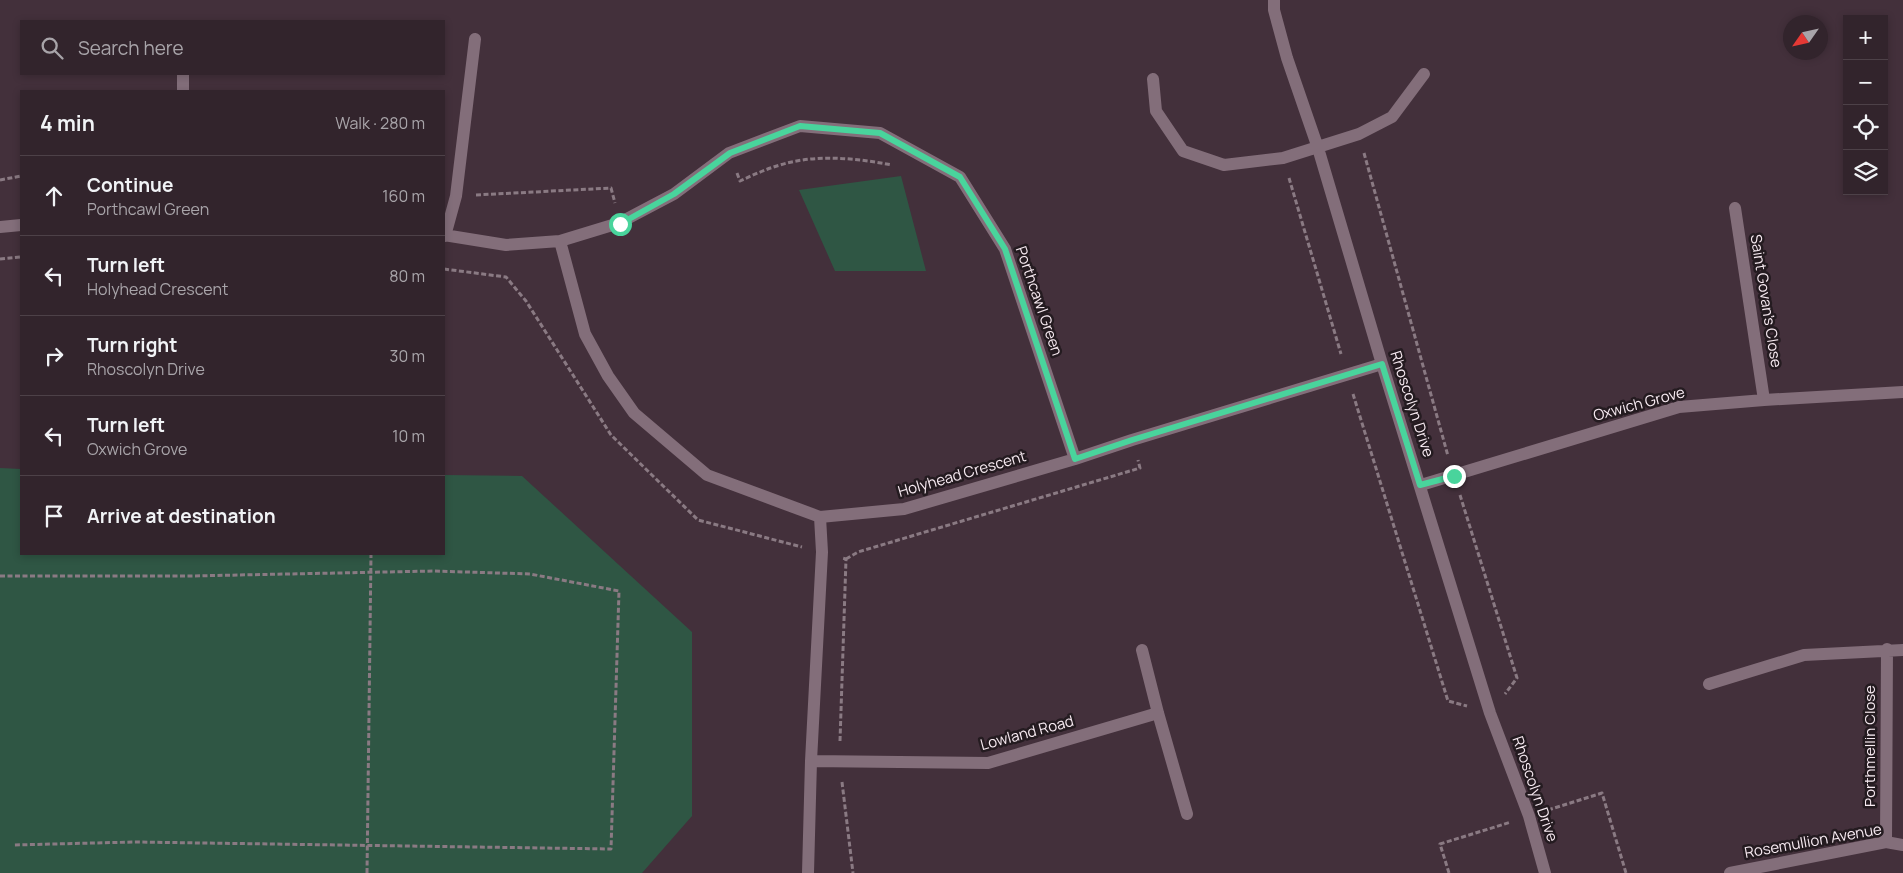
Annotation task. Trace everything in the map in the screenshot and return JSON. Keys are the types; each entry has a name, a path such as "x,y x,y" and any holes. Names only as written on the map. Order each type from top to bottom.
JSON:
{"street":[{"name":"Rhoscolyn Drive","path":"1274,0 1274,10 1287,58 1318,148 1382,364 1490,713 1529,816 1545,873"},
{"name":"Porthcawl Green","path":"475,39 456,196 445,236 506,244 560,241 620,224 674,194 730,153 800,126 880,133 960,177 1005,249 1075,459"},
{"path":"1153,79 1156,110 1183,151 1224,165 1283,158 1359,134 1392,117 1424,74"},
{"path":"183,75 184,90"},
{"name":"Saint Govan's Close","path":"1735,208 1764,400"},
{"path":"0,227 20,225"},
{"name":"Holyhead Crescent","path":"560,241 585,334 608,376 634,412 707,475 820,517 904,509 1075,459 1382,364"},
{"name":"Oxwich Grove","path":"1420,485 1679,407 1903,392"},
{"path":"808,873 811,760 822,552 820,517"},
{"path":"1709,684 1804,655 1887,649 1903,650"},
{"name":"Porthmellin Close","path":"1886,842 1887,649"},
{"path":"1142,650 1187,814"},
{"name":"Lowland Road","path":"811,760 988,763 1158,713"},
{"name":"Rosemullion Avenue","path":"1730,873 1886,842 1903,845"}],"path":[{"path":"1359,134 1454,476"},
{"path":"730,153 740,181 780,164 826,157 860,159 894,165"},
{"path":"0,180 20,176"},
{"path":"456,196 612,188 620,224"},
{"path":"0,259 20,256"},
{"path":"445,270 506,277 526,301 611,435 698,520 846,559 858,552 1140,468 1132,440"},
{"path":"367,873 371,555"},
{"path":"846,559 839,761 853,873"},
{"path":"0,576 190,576 434,571 530,574 619,591 611,849 134,842 14,845"},
{"path":"1449,873 1440,844 1602,793 1626,873"}],"green space":[{"path":"901,176 926,271 835,271 799,190"},
{"path":"0,468 20,469 20,555 445,555 445,475 522,476 692,632 692,816 642,873 0,873"}],"route":[{"path":"620,224 674,194 730,153 800,126 880,133 960,177 1005,249 1075,459 1382,364 1420,485 1454,476"}]}
